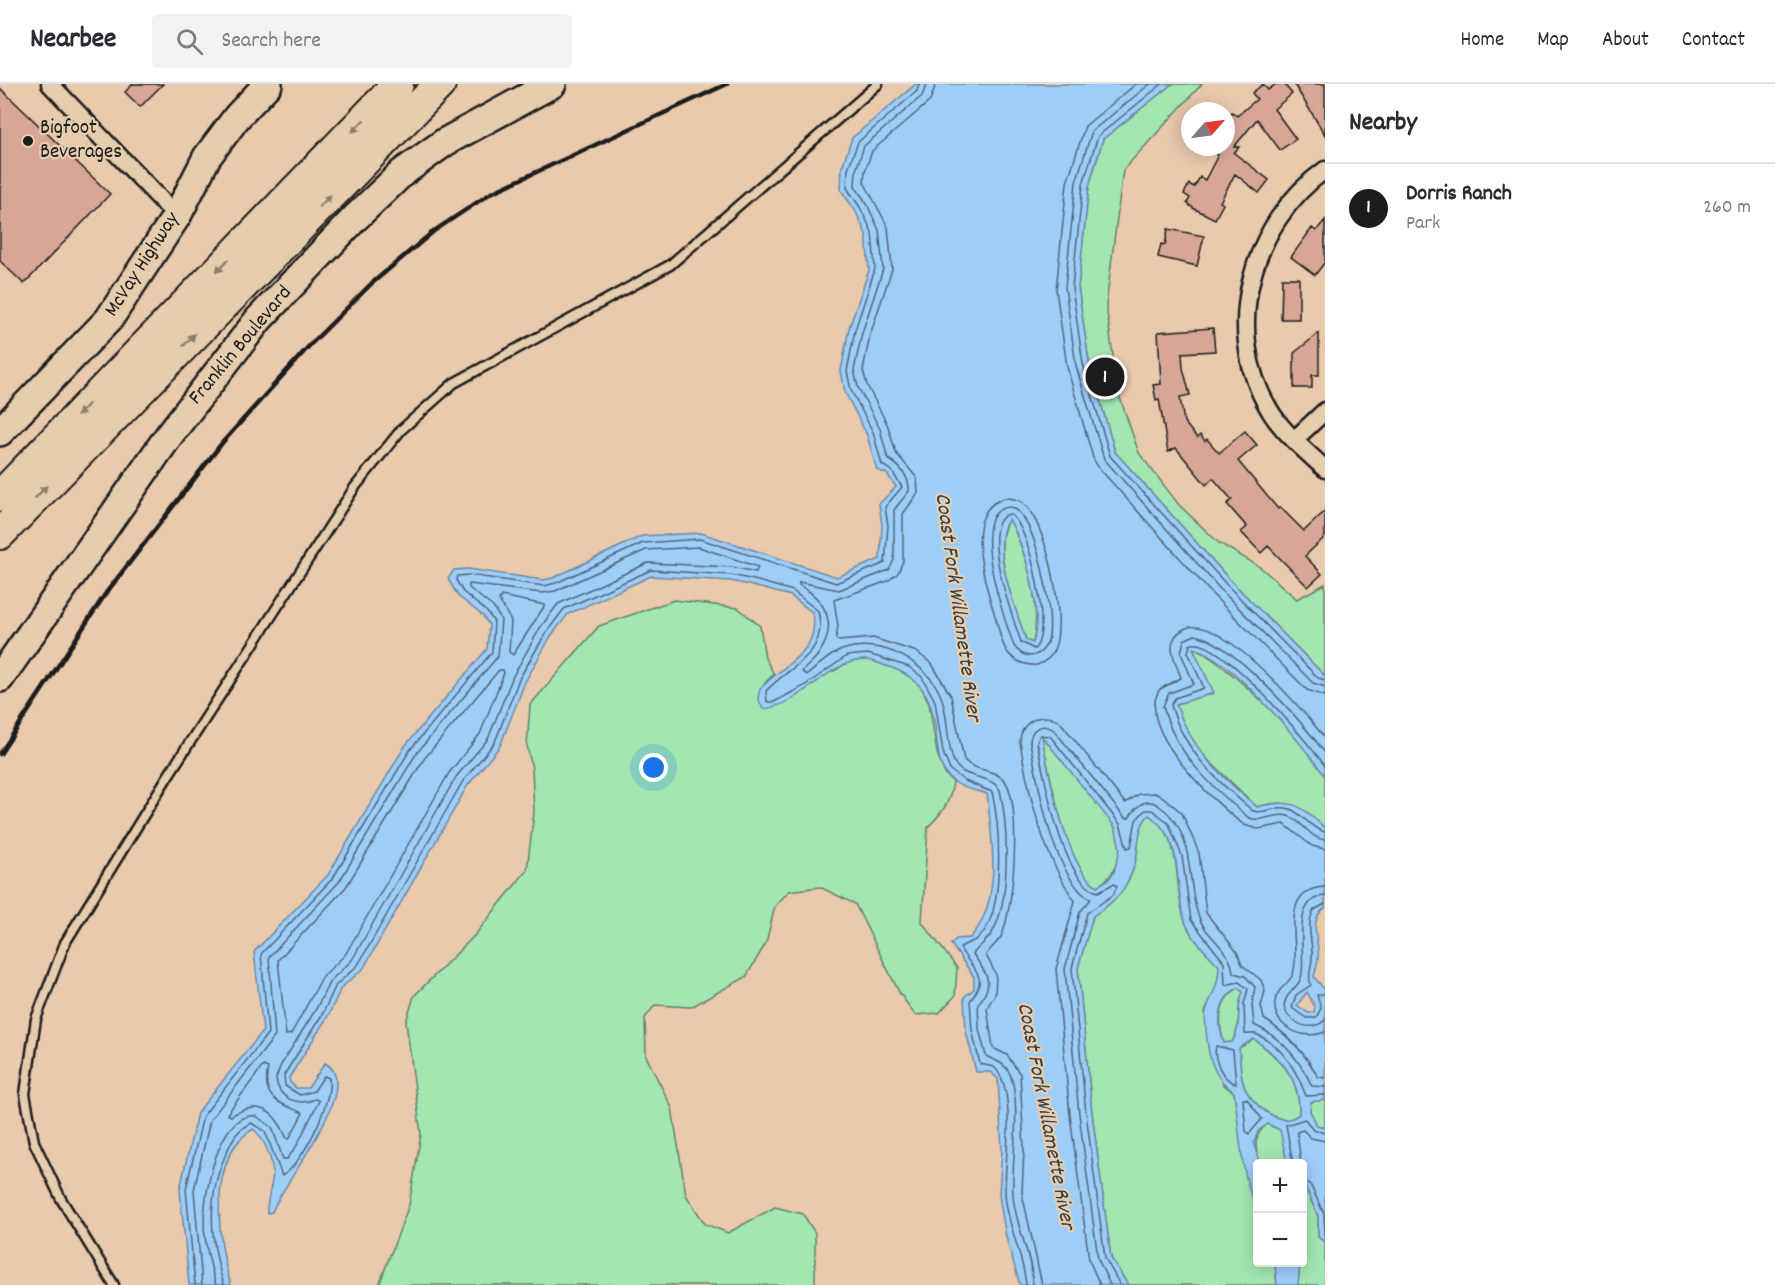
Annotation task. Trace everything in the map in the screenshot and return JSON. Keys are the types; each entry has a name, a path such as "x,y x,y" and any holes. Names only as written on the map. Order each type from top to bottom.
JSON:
{"highway":[{"path":"0,496 398,84"},
{"path":"0,534 440,84"}],"main road":[{"name":"McVay Highway","path":"0,432 109,319 178,214 207,157 237,117 268,84"},
{"name":"Franklin Boulevard","path":"0,678 170,434 259,319 355,218 402,173 445,142 552,84"}],"street":[{"path":"50,84 166,205 178,214"},
{"path":"1325,171 1309,182 1281,212 1263,244 1249,284 1246,327 1252,369 1269,409 1294,440 1325,469"},
{"path":"1294,440 1325,411"}],"lane":[{"path":"114,1285 61,1199 34,1142 25,1094 36,1019 65,943 168,776 355,487 401,430 454,383 670,266 878,84"}],"green space":[{"path":"1172,84 1202,84 1185,102 1181,102 1181,107 1123,170 1106,305 1118,392 1139,453 1179,505 1219,543 1260,567 1297,599 1325,584 1325,676 1230,580 1115,452 1089,362 1078,287 1089,186 1103,139"},
{"path":"1009,519 1022,548 1031,580 1036,612 1033,643 1026,640 1006,579 1002,546 1004,531"},
{"path":"674,600 738,608 760,626 765,658 774,674 766,682 834,671 848,662 867,659 907,673 918,681 929,703 937,753 945,774 953,782 945,807 928,827 922,922 957,968 955,996 939,1013 915,1015 899,992 855,904 820,887 789,891 775,906 766,943 746,977 691,1007 655,1005 645,1018 646,1056 672,1108 686,1195 705,1224 728,1233 775,1207 803,1214 815,1233 815,1285 379,1285 409,1205 421,1134 406,1022 414,996 475,935 527,870 534,812 532,768 527,746 530,705 599,626"},
{"path":"1192,647 1205,654 1245,685 1306,747 1325,778 1325,828 1302,809 1294,806 1278,803 1257,807 1201,753 1185,730 1176,704 1213,693"},
{"path":"1041,735 1098,802 1118,834 1119,851 1115,867 1111,875 1098,886 1087,877 1077,862 1068,841 1060,818"},
{"path":"1149,814 1169,838 1187,927 1219,965 1218,986 1205,1012 1223,1085 1234,1092 1246,1173 1253,1196 1253,1267 1275,1267 1277,1285 1128,1285 1111,1258 1092,1113 1078,968 1093,916 1114,900 1129,881 1137,857 1140,831"},
{"path":"1238,988 1243,992 1239,1005 1237,1029 1232,1042 1224,1043 1221,1012 1226,999"},
{"path":"1254,1039 1281,1062 1293,1080 1299,1101 1299,1114 1283,1119 1275,1117 1259,1107 1248,1093 1241,1072 1239,1048"},
{"path":"1315,1100 1325,1100 1325,1128 1317,1126 1310,1111 1310,1103"},
{"path":"1267,1124 1280,1130 1287,1159 1258,1159 1256,1142 1262,1128"},
{"path":"1307,1191 1318,1216 1318,1237 1325,1242 1325,1285 1298,1285 1300,1267 1307,1267"}],"water":[{"name":"Coast Fork Willamette River","path":"916,84 1172,84 1103,139 1089,186 1078,287 1089,362 1115,452 1230,580 1325,676 1325,776 1264,703 1226,667 1208,654 1193,648 1214,693 1176,704 1199,749 1219,773 1257,807 1279,803 1294,805 1308,813 1325,828 1325,908 1315,925 1318,963 1314,977 1325,990 1325,1100 1311,1102 1310,1111 1317,1125 1325,1128 1325,1242 1318,1237 1318,1216 1307,1191 1307,1159 1286,1159 1280,1130 1268,1124 1258,1131 1254,1143 1258,1159 1253,1159 1253,1200 1251,1196 1241,1152 1234,1092 1216,1072 1208,1048 1205,1013 1216,986 1219,966 1187,927 1181,907 1174,850 1161,826 1149,815 1140,831 1132,873 1114,900 1093,916 1078,968 1092,1113 1111,1258 1128,1285 1020,1285 1006,1237 999,1195 1002,1150 998,1079 991,1072 976,1072 966,1031 964,997 974,989 974,977 951,944 956,939 970,938 987,907 993,869 993,850 987,794 961,786 946,774 940,760 934,717 926,695 920,686 901,671 868,660 852,662 827,674 791,700 763,709 758,698 760,689 798,657 811,639 814,627 813,613 791,596 731,581 651,576 568,614 551,636 525,682 500,746 468,785 363,969 341,988 328,1016 289,1078 296,1088 308,1088 325,1063 335,1075 335,1092 329,1113 317,1136 272,1212 267,1213 273,1171 271,1160 260,1137 253,1129 238,1142 228,1159 219,1201 222,1246 231,1285 189,1285 180,1189 197,1113 263,1031 254,952 328,875 405,746 487,649 489,625 483,616 458,596 448,579 454,570 468,569 543,580 553,578 642,536 701,533 837,577 880,559 882,525 879,504 896,487 887,474 877,470 867,435 845,392 841,371 849,328 869,270 866,234 855,210 841,190 842,167 852,138","holes":["1009,519 1027,563 1031,580 1036,614 1033,643 1026,640 1006,578 1002,545 1003,530","1042,736 1115,827 1120,849 1114,872 1109,879 1098,886 1087,878 1068,842 1054,794","1238,988 1243,992 1235,1036 1232,1042 1224,1043 1220,1028 1220,1012 1226,998","1307,992 1315,1007 1314,1012 1308,1013 1297,1005","1254,1039 1281,1062 1297,1090 1299,1114 1292,1118 1276,1117 1267,1113 1253,1100 1244,1086 1239,1048"]},
{"path":"1275,1267 1300,1267 1298,1285 1277,1285"}],"building":[{"path":"133,84 163,84 140,107 125,92"},
{"path":"1263,84 1268,90 1276,84 1284,84 1292,94 1274,109 1296,139 1280,150 1257,119 1235,146 1235,114 1237,116 1257,99 1252,93"},
{"path":"1294,84 1325,84 1325,135"},
{"name":"Bigfoot Beverages","path":"0,88 110,194 24,284 0,261"},
{"path":"1235,154 1269,180 1259,193 1235,174 1220,202 1223,204 1215,219 1193,208 1187,203 1190,198 1184,194 1189,184 1194,187 1200,177 1205,180 1217,156 1235,156"},
{"path":"1325,220 1325,262 1315,275 1291,257 1312,228 1316,231"},
{"path":"1168,229 1204,236 1197,266 1158,257 1161,244 1165,245"},
{"path":"1282,278 1299,278 1299,319 1281,319"},
{"path":"1213,328 1215,351 1182,353 1183,368 1190,395 1180,397 1184,422 1197,438 1200,435 1205,441 1207,439 1219,453 1245,431 1257,445 1238,461 1278,509 1280,507 1304,531 1325,511 1325,537 1305,556 1322,574 1308,587 1268,546 1261,553 1241,532 1247,527 1227,504 1232,500 1213,478 1206,485 1176,448 1168,452 1159,399 1156,400 1153,385 1161,384 1158,332"},
{"path":"1319,333 1319,375 1312,375 1312,388 1294,388 1294,353"}],"railway":[{"path":"0,754 106,593 222,443 310,345 371,284 434,231 491,193 727,84"}],"place":[{"name":"Bigfoot Beverages","path":"28,141"},
{"name":"Dorris Ranch","path":"1105,377"}]}
